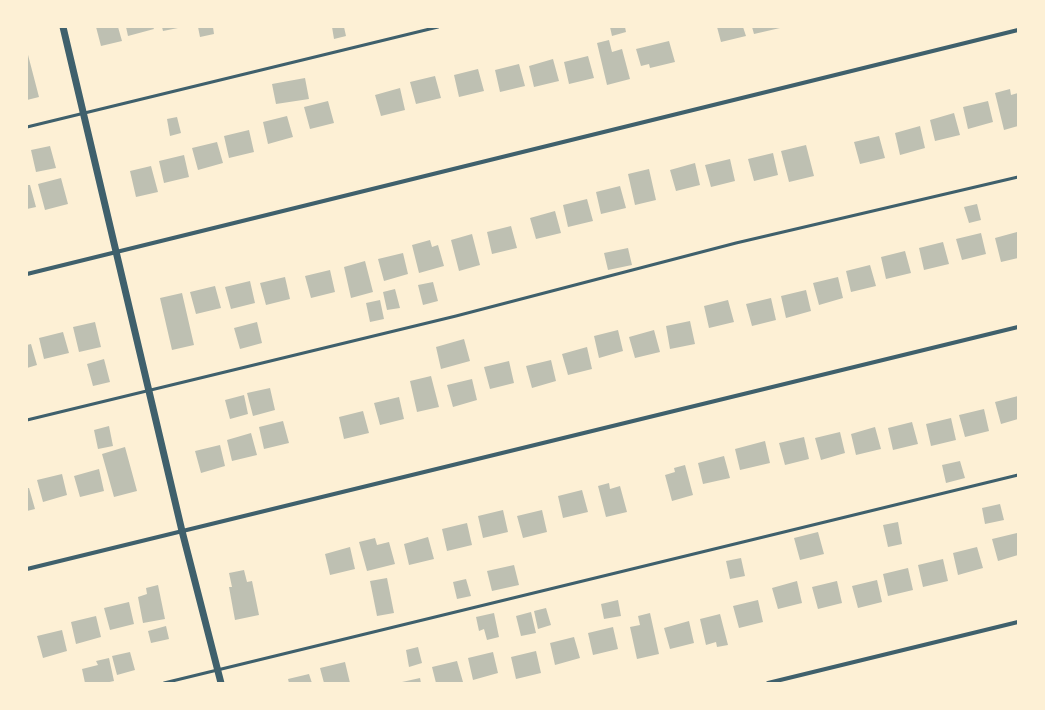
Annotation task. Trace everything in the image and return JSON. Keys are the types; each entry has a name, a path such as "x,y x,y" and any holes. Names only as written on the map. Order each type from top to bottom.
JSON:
{"street":[{"path":"63,27 148,390 221,683"},
{"path":"27,274 1018,30"},
{"path":"27,569 1018,327"},
{"path":"768,683 1018,622"}],"lane":[{"path":"27,127 438,27"},
{"path":"27,420 456,316 736,243 1018,177"},
{"path":"164,683 1018,475"}],"building":[{"path":"96,27 118,27 122,41 101,46"},
{"path":"126,27 153,27 154,29 128,36"},
{"path":"162,27 178,27 178,28 163,31"},
{"path":"198,27 213,27 214,34 200,37"},
{"path":"332,27 344,27 346,36 334,39"},
{"path":"610,27 625,27 626,32 612,36"},
{"path":"717,27 743,27 746,36 721,42"},
{"path":"752,27 780,27 780,28 754,34"},
{"path":"609,40 612,52 622,49 630,79 607,85 597,43"},
{"path":"669,41 675,62 650,68 649,64 641,66 636,49"},
{"path":"27,51 39,97 27,100"},
{"path":"588,56 594,78 569,84 564,62"},
{"path":"553,59 559,81 534,87 529,66"},
{"path":"519,64 525,86 500,92 495,70"},
{"path":"478,69 484,91 459,97 454,75"},
{"path":"435,76 441,98 416,104 410,82"},
{"path":"305,78 309,99 276,104 272,84"},
{"path":"400,88 405,110 381,116 375,95"},
{"path":"1010,89 1011,95 1018,93 1018,126 1004,130 995,93"},
{"path":"328,101 334,123 310,129 304,107"},
{"path":"988,101 993,122 968,129 963,107"},
{"path":"954,113 960,135 935,141 930,120"},
{"path":"287,116 293,137 268,144 263,122"},
{"path":"177,117 181,133 170,136 167,119"},
{"path":"920,126 925,148 900,155 895,133"},
{"path":"249,130 254,152 229,158 224,136"},
{"path":"879,136 885,158 860,164 854,142"},
{"path":"217,142 223,163 198,170 192,148"},
{"path":"806,145 814,176 789,182 781,151"},
{"path":"50,146 56,168 36,172 31,150"},
{"path":"773,153 778,175 754,181 748,159"},
{"path":"184,155 189,177 164,183 159,161"},
{"path":"730,159 735,181 711,187 705,165"},
{"path":"695,163 700,185 676,191 670,170"},
{"path":"151,166 158,192 136,197 130,171"},
{"path":"649,169 656,200 635,205 628,174"},
{"path":"61,178 68,204 45,210 38,184"},
{"path":"27,185 30,185 36,207 27,209"},
{"path":"620,186 626,208 601,214 596,192"},
{"path":"587,199 593,221 568,227 563,205"},
{"path":"977,204 981,220 969,223 964,207"},
{"path":"555,211 561,233 536,239 530,218"},
{"path":"511,226 517,248 492,254 487,232"},
{"path":"1017,232 1018,258 1001,262 995,238"},
{"path":"981,233 986,254 962,260 956,239"},
{"path":"472,234 480,265 459,271 451,240"},
{"path":"430,240 432,247 438,245 444,266 419,273 412,245"},
{"path":"943,242 949,264 924,270 919,248"},
{"path":"628,248 632,265 608,270 604,253"},
{"path":"905,251 911,273 886,279 881,257"},
{"path":"403,253 408,274 384,281 378,259"},
{"path":"365,261 373,292 351,298 344,267"},
{"path":"870,265 876,286 851,292 846,271"},
{"path":"330,270 335,292 311,298 305,276"},
{"path":"285,277 290,299 266,305 260,283"},
{"path":"838,277 843,298 819,305 813,283"},
{"path":"250,281 255,303 231,309 225,287"},
{"path":"433,282 438,301 423,305 418,285"},
{"path":"215,286 221,308 196,314 190,292"},
{"path":"395,289 400,308 387,310 383,292"},
{"path":"806,290 811,311 786,318 781,296"},
{"path":"182,293 194,345 172,350 160,298"},
{"path":"771,298 776,320 752,326 746,304"},
{"path":"380,300 384,319 370,322 366,303"},
{"path":"728,300 734,322 709,328 704,306"},
{"path":"690,321 695,344 670,349 666,326"},
{"path":"95,322 101,347 79,352 73,327"},
{"path":"257,322 262,343 240,349 234,328"},
{"path":"618,330 623,351 599,358 594,336"},
{"path":"654,330 660,352 635,358 629,337"},
{"path":"63,332 69,353 44,359 39,338"},
{"path":"464,339 470,361 441,369 436,347"},
{"path":"31,344 37,365 27,368 27,345"},
{"path":"587,347 592,369 568,375 562,354"},
{"path":"104,359 110,382 93,386 87,364"},
{"path":"551,360 556,381 532,388 526,366"},
{"path":"509,361 514,383 490,389 484,367"},
{"path":"431,376 439,407 417,412 410,381"},
{"path":"472,379 477,400 453,407 447,385"},
{"path":"270,388 275,410 253,416 247,393"},
{"path":"244,395 248,414 230,419 225,400"},
{"path":"1018,396 1018,419 1001,424 995,402"},
{"path":"399,397 404,419 380,425 374,403"},
{"path":"984,409 989,431 965,437 959,415"},
{"path":"363,411 369,433 344,439 339,417"},
{"path":"951,418 956,440 931,446 926,424"},
{"path":"283,421 289,443 264,449 259,427"},
{"path":"912,422 918,444 893,450 888,428"},
{"path":"109,426 113,446 98,449 94,430"},
{"path":"875,427 881,449 856,455 851,434"},
{"path":"840,432 845,453 821,460 815,438"},
{"path":"251,433 257,455 232,461 227,440"},
{"path":"804,437 809,459 785,465 779,443"},
{"path":"765,441 770,463 740,470 735,449"},
{"path":"220,445 225,466 201,473 195,451"},
{"path":"125,447 137,491 114,497 102,454"},
{"path":"724,456 730,478 703,484 698,463"},
{"path":"960,461 965,478 946,483 942,465"},
{"path":"685,465 693,495 672,501 665,475 675,472 674,468"},
{"path":"99,469 104,491 80,497 74,476"},
{"path":"62,474 67,495 43,502 37,480"},
{"path":"609,483 610,489 620,486 627,512 606,517 598,486"},
{"path":"27,488 29,488 35,509 27,511"},
{"path":"582,490 588,512 563,518 558,496"},
{"path":"1000,504 1004,520 985,524 982,508"},
{"path":"503,510 508,532 483,538 478,516"},
{"path":"542,510 547,532 523,538 517,516"},
{"path":"898,522 902,544 888,547 883,525"},
{"path":"467,523 472,545 447,551 442,529"},
{"path":"818,532 824,554 800,560 794,538"},
{"path":"1017,533 1018,555 998,561 992,539"},
{"path":"428,537 434,559 409,565 404,544"},
{"path":"375,538 377,545 389,542 395,564 367,571 359,542"},
{"path":"350,547 355,569 330,575 325,554"},
{"path":"977,547 983,568 958,575 953,553"},
{"path":"741,558 745,576 730,579 726,561"},
{"path":"943,559 948,581 923,587 918,565"},
{"path":"514,565 519,585 492,591 487,571"},
{"path":"908,568 913,590 888,596 883,574"},
{"path":"244,570 247,582 252,581 259,615 235,620 229,587 232,587 229,573"},
{"path":"387,578 394,613 377,616 370,581"},
{"path":"466,579 471,596 457,599 453,582"},
{"path":"877,580 882,602 858,608 852,586"},
{"path":"797,581 802,603 778,609 772,588"},
{"path":"837,581 842,603 818,609 812,587"},
{"path":"158,585 165,619 143,623 138,597 147,594 146,588"},
{"path":"618,600 621,616 604,619 601,604"},
{"path":"758,600 763,622 739,628 733,606"},
{"path":"129,602 134,624 110,630 104,608"},
{"path":"546,608 551,625 538,629 534,611"},
{"path":"531,612 536,633 521,636 516,616"},
{"path":"494,613 499,637 487,640 484,629 479,631 476,617"},
{"path":"650,613 659,654 637,659 630,627 640,625 638,616"},
{"path":"720,614 728,645 717,647 716,642 706,645 700,619"},
{"path":"96,616 101,637 76,644 71,622"},
{"path":"689,621 694,643 670,649 664,628"},
{"path":"166,626 169,639 151,643 148,631"},
{"path":"613,627 618,649 593,655 588,633"},
{"path":"62,630 67,651 43,658 37,636"},
{"path":"574,637 580,658 555,665 550,643"},
{"path":"418,647 422,663 409,667 406,650"},
{"path":"536,651 541,673 516,679 511,657"},
{"path":"130,652 135,670 117,675 112,656"},
{"path":"493,652 498,673 473,680 468,658"},
{"path":"109,658 114,681 105,683 85,683 82,669 98,665 96,661"},
{"path":"457,661 463,682 436,683 432,667"},
{"path":"345,662 350,683 324,683 320,668"},
{"path":"309,674 312,683 289,683 288,679"},
{"path":"420,678 421,683 402,682"}]}
